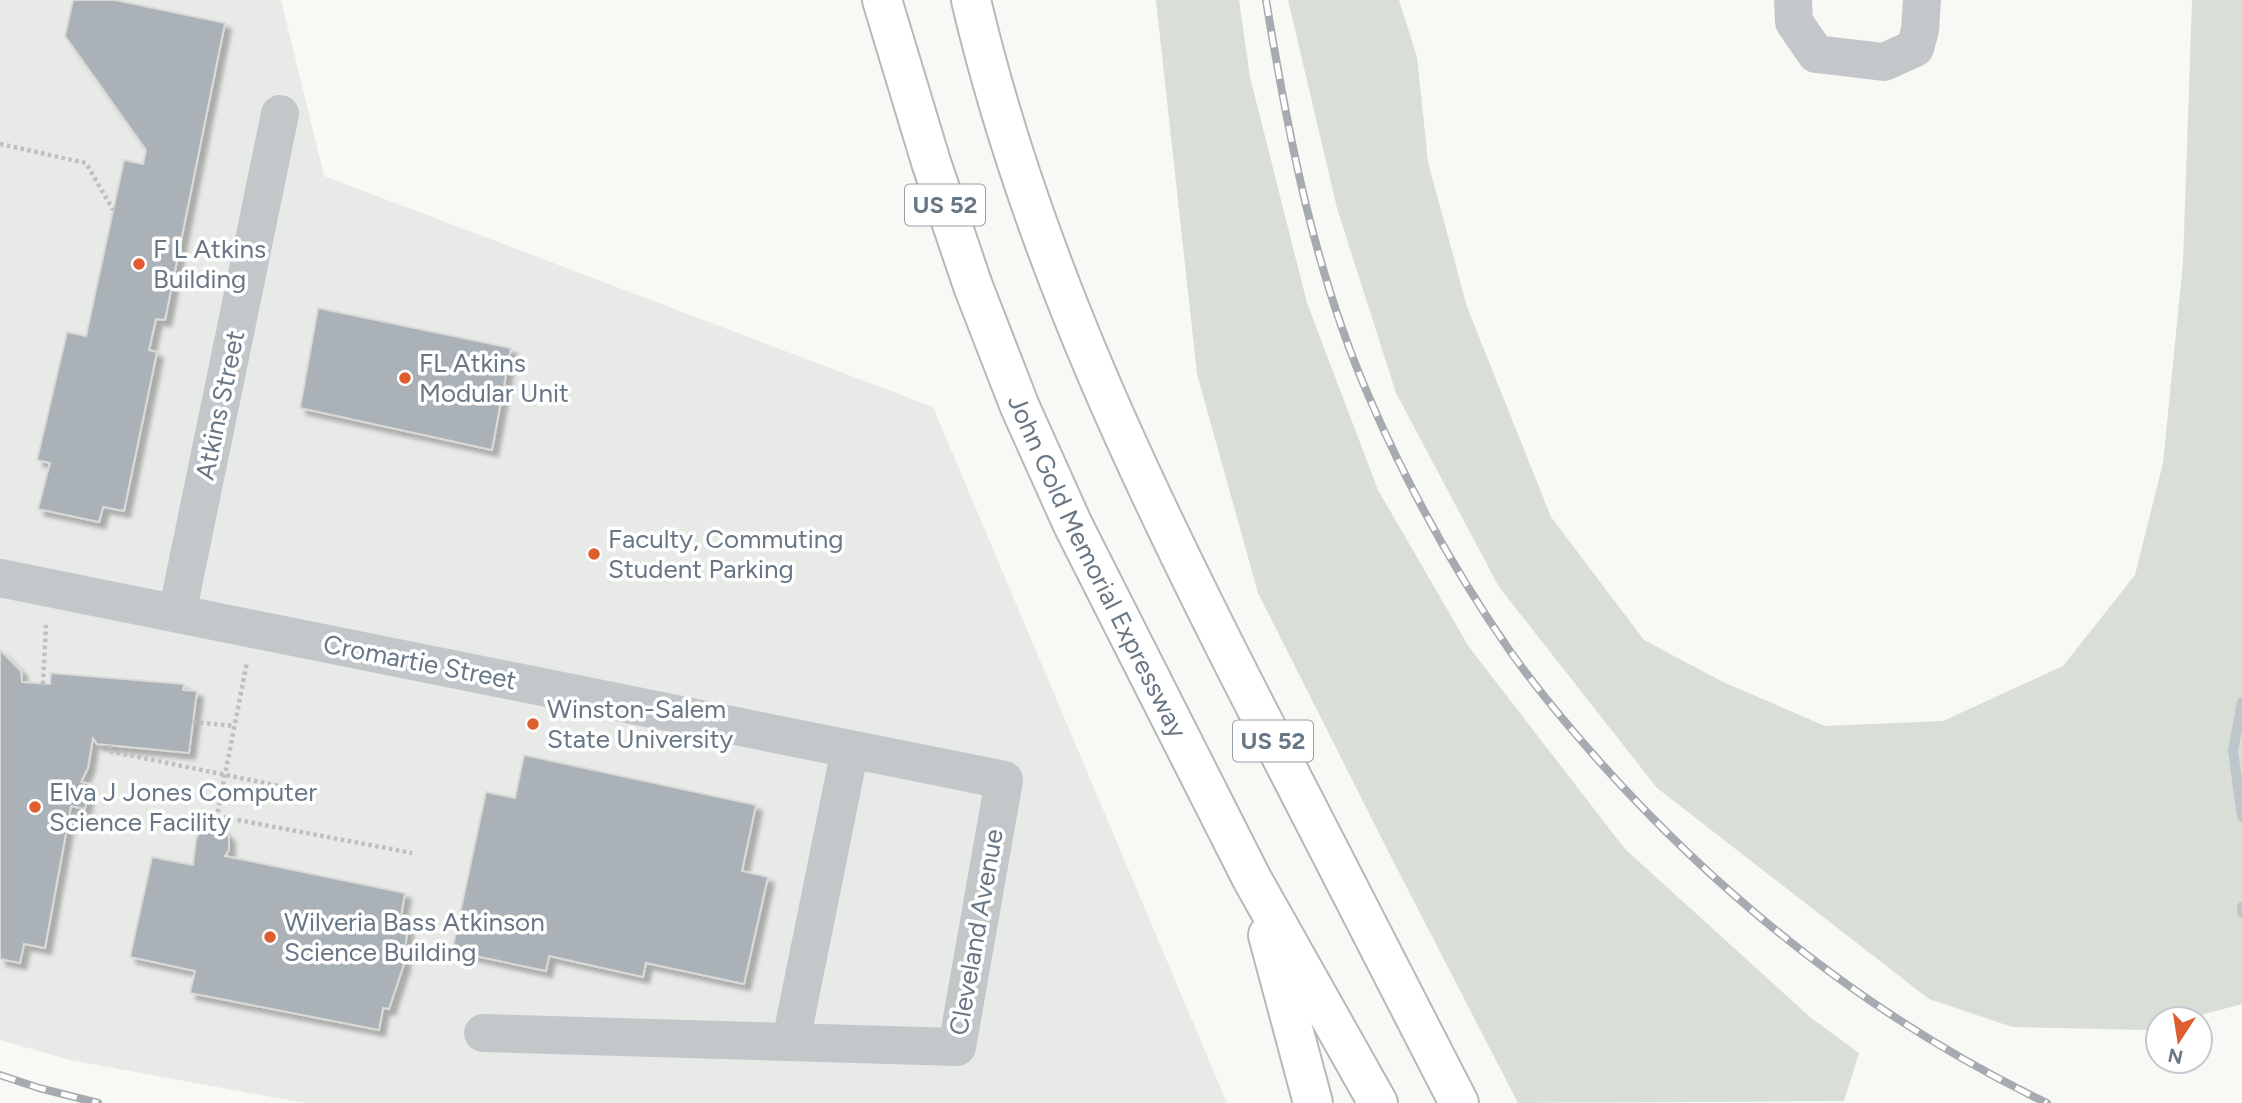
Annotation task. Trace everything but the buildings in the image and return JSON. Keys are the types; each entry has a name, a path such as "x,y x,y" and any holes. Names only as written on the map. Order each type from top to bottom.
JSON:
{"highway":[{"name":"John Gold Memorial Expressway","path":"882,0 964,261 1020,407 1073,525 1252,879 1378,1103"},
{"name":"US 52","path":"971,0 1009,139 1049,259 1096,375 1202,602 1459,1103"},
{"path":"1252,879 1313,1103"}],"street":[{"path":"1793,0 1794,22 1816,54 1884,62 1915,48 1920,30 1922,0"},
{"name":"Atkins Street","path":"177,614 280,114"},
{"name":"Cromartie Street","path":"0,578 1004,780"},
{"path":"483,1033 791,1041 850,749"},
{"name":"Cleveland Avenue","path":"791,1041 957,1046 1004,780"}],"path":[{"path":"0,144 86,163 113,210"},
{"path":"43,684 46,621"},
{"path":"215,826 248,659"},
{"path":"193,722 235,726"},
{"path":"109,745 109,751 294,789"},
{"path":"217,816 412,853"}],"shaded area":[{"name":"Winston-Salem State University","path":"0,0 281,0 324,176 933,407 1227,1103 304,1103 70,1060 0,1040"},
{"path":"1156,0 1239,0 1250,77 1307,303 1378,490 1469,647 1625,849 1811,1018 1859,1053 1844,1101 1518,1103 1258,593 1197,374"},
{"path":"1288,0 1399,0 1417,57 1428,162 1467,307 1551,517 1644,640 1723,682 1825,726 1943,721 2063,666 2135,575 2163,463 2183,263 2192,0 2242,0 2242,1004 2214,1012 2214,1005 2144,1005 2144,1030 2012,1027 1929,999 1657,788 1499,587 1396,393 1337,208"}],"waterway":[{"path":"2242,702 2233,751 2242,817"},
{"path":"2242,907 2242,913"}],"railway":[{"path":"1266,0 1305,202 1333,301 1350,349 1369,397 1416,495 1451,559 1510,651 1553,707 1647,813 1751,910 1863,996 1984,1071 2047,1103"},
{"path":"0,1075 98,1103"}],"place":[{"name":"F L Atkins Building","path":"139,264"},
{"name":"FL Atkins Modular Unit","path":"405,378"},
{"name":"Faculty, Commuting Student Parking","path":"594,554"},
{"name":"Winston-Salem State University","path":"533,724"},
{"name":"Elva J Jones Computer Science Facility","path":"35,807"},
{"name":"Wilveria Bass Atkinson Science Building","path":"270,937"}]}
